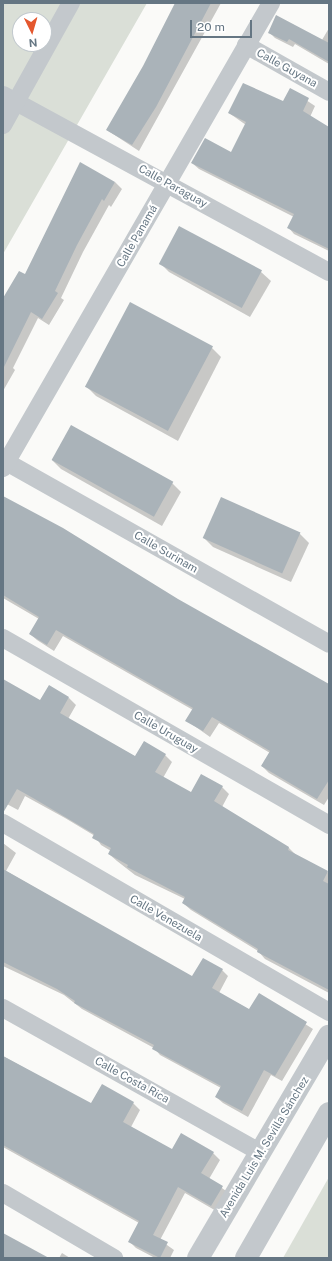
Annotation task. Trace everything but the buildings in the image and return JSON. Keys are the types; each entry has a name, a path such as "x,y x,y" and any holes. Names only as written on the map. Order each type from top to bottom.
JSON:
{"street":[{"path":"3,126 9,99 71,3"},
{"name":"Calle Panamá","path":"4,463 270,3"},
{"name":"Calle Guyana","path":"246,46 329,92"},
{"name":"Calle Paraguay","path":"9,99 167,182 329,272"},
{"name":"Calle Surinam","path":"4,463 329,644"},
{"name":"Calle Uruguay","path":"3,638 329,825"},
{"name":"Calle Venezuela","path":"3,824 329,1012"},
{"name":"Calle Costa Rica","path":"3,1008 261,1153"},
{"name":"Avenida Luis M. Sevilla Sánchez","path":"198,1258 329,1036"},
{"path":"246,1258 329,1114"},
{"path":"3,1193 114,1258"}],"shaded area":[{"path":"3,3 147,3 3,254"},
{"path":"329,1177 329,1258 283,1258"}]}
